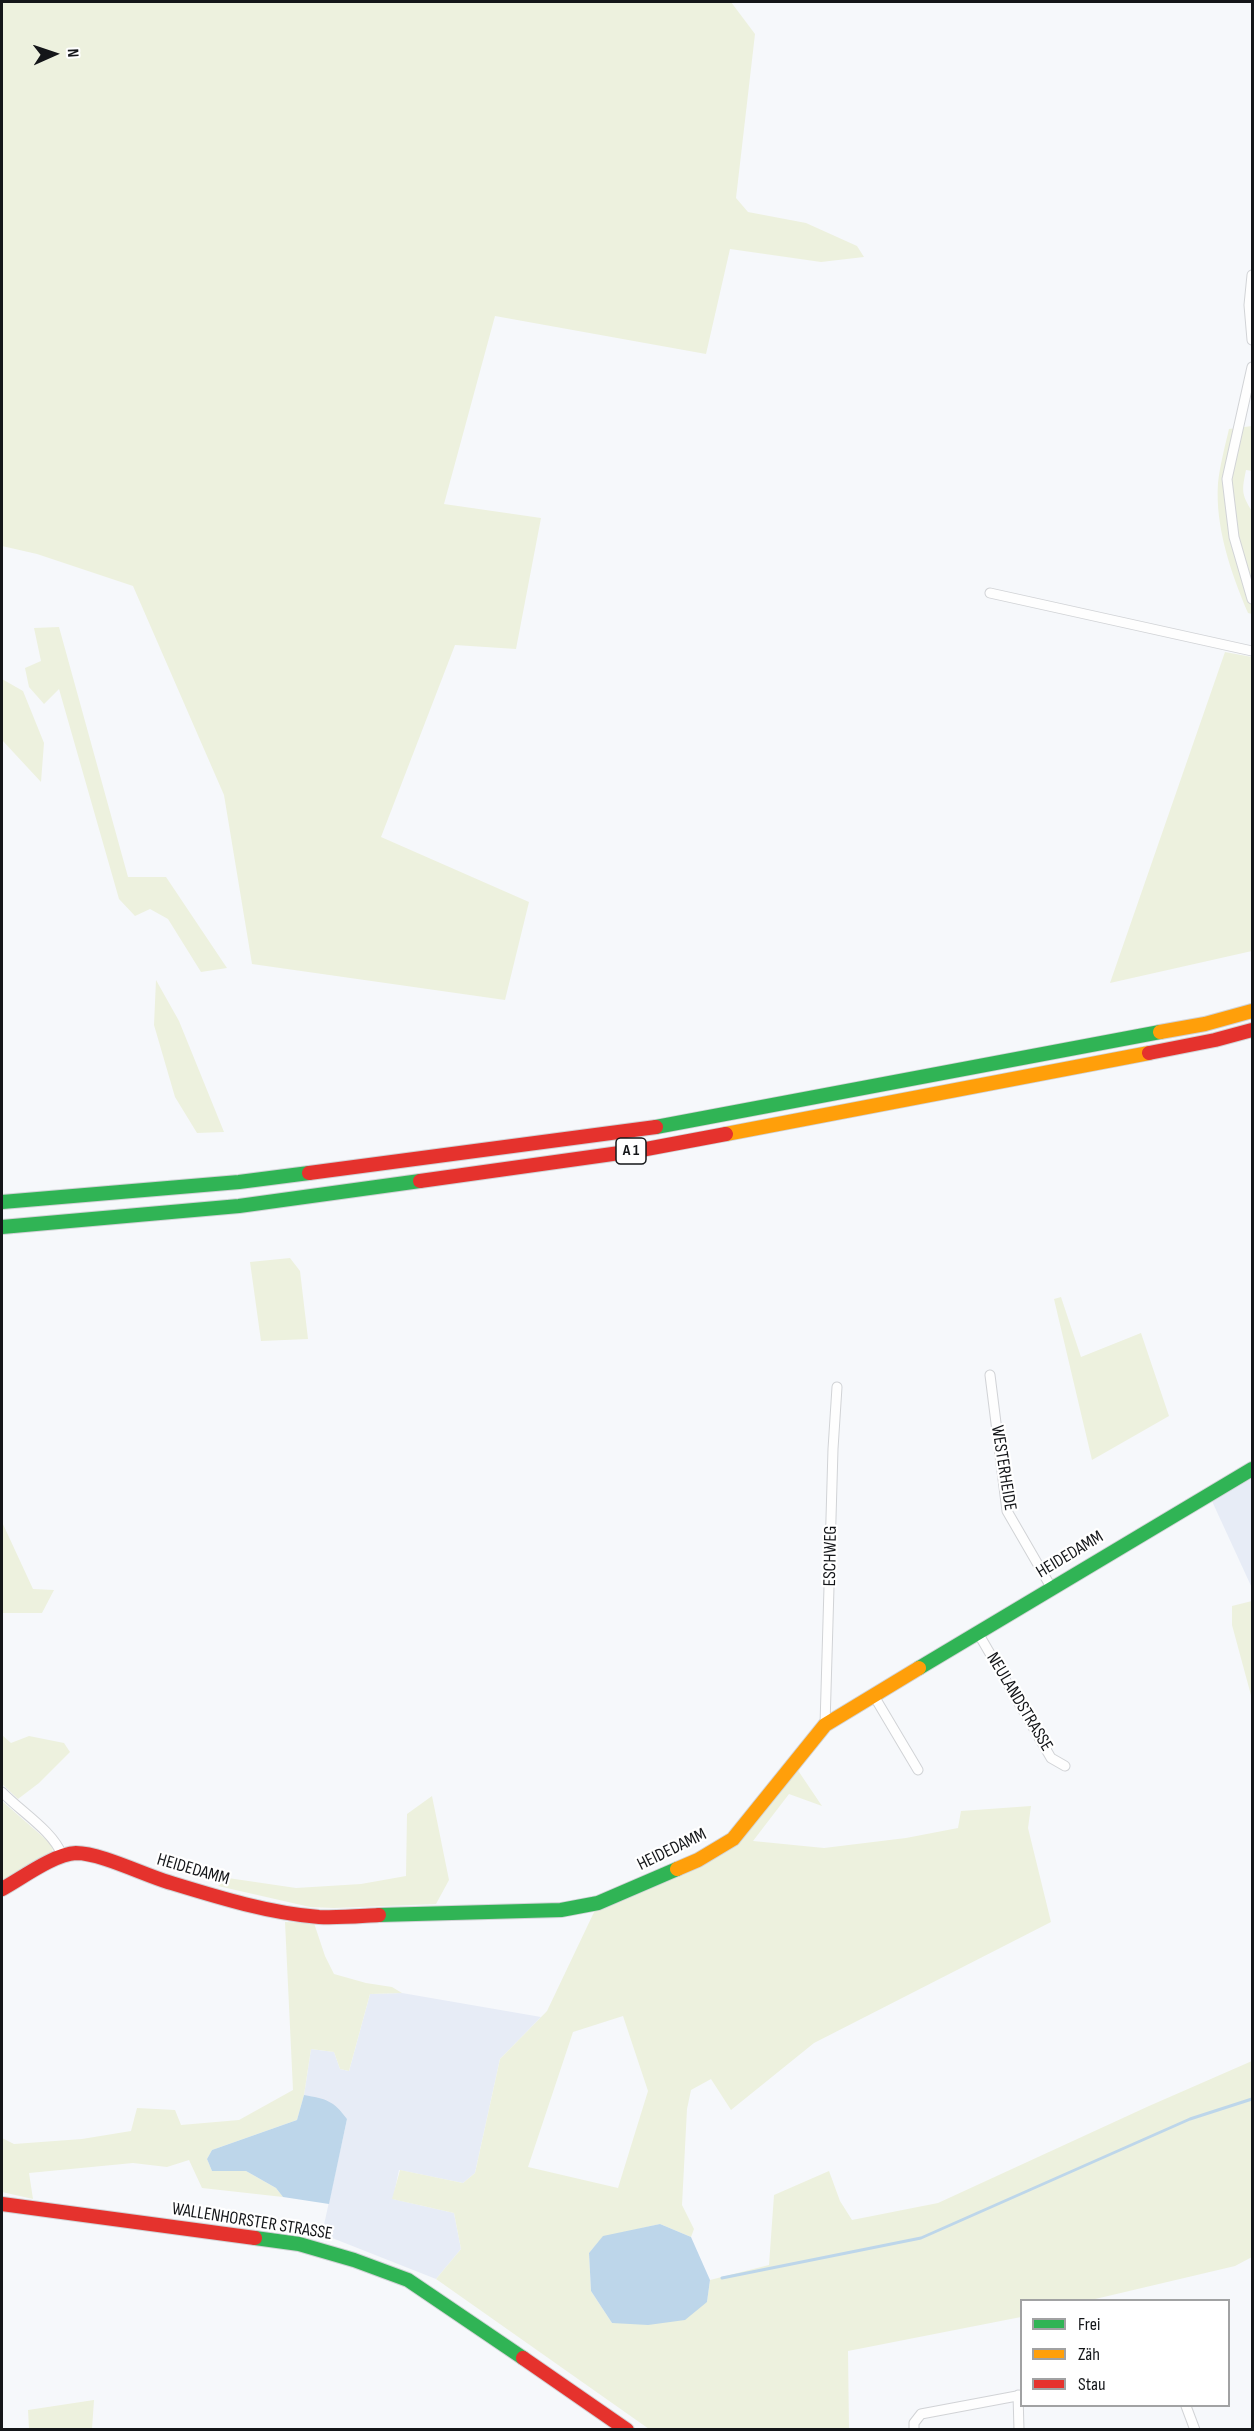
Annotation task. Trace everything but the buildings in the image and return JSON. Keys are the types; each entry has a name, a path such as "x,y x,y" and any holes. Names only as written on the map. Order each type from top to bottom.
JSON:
{"main road":[{"name":"A 1","path":"2,1202 239,1182 633,1131 1205,1024 1252,1011"},
{"name":"A 1","path":"2,1227 239,1206 641,1150 1215,1040 1252,1030"},
{"name":"HEIDEDAMM","path":"62,1855 77,1853 97,1857 218,1897 272,1910 320,1917 561,1910 598,1904 698,1860 733,1839 825,1725 1051,1587 1252,1469"},
{"path":"2,1889 62,1855"},
{"name":"WALLENHORSTER STRASSE","path":"2,2204 299,2244 354,2260 408,2280 627,2430"}],"street":[{"path":"1252,275 1249,305 1252,340"},
{"path":"1252,367 1227,479 1233,537 1252,599"},
{"path":"990,593 1252,651"},
{"name":"WESTERHEIDE","path":"990,1375 1006,1511 1051,1587"},
{"name":"ESCHWEG","path":"825,1725 837,1387"},
{"name":"NEULANDSTRASSE","path":"978,1633 1051,1758 1065,1766"},
{"path":"874,1696 918,1770"},
{"path":"2,1792 50,1836 58,1845 62,1855"},
{"path":"914,2430 914,2423 921,2414 1020,2395 1019,2430"},
{"path":"1186,2407 1195,2430"}],"shaded area":[{"path":"1252,1476 1252,1588 1211,1499"},
{"path":"402,1993 541,2017 500,2059 475,2173 463,2183 399,2170 393,2199 454,2213 461,2249 436,2279 322,2234 347,2119 304,2095 311,2049 334,2052 340,2069 349,2071 370,1994"}],"green space":[{"path":"2,2 731,2 755,34 736,198 748,212 806,223 857,246 864,257 821,262 730,249 706,354 495,316 444,504 541,518 516,649 455,645 381,837 529,902 505,1000 252,964 224,795 133,586 37,554 2,546"},
{"path":"1252,426 1252,471 1246,470 1243,487 1244,496 1252,511 1252,614 1248,613 1230,566 1219,516 1218,483 1229,429"},
{"path":"59,627 128,877 166,877 227,968 201,972 168,919 150,909 135,916 119,899 59,689 44,704 29,687 25,668 41,661 34,628"},
{"path":"1225,652 1252,657 1252,951 1110,983"},
{"path":"2,679 23,691 44,743 41,782 2,740"},
{"path":"156,980 179,1021 224,1132 197,1133 175,1097 154,1025"},
{"path":"290,1258 300,1271 308,1339 261,1341 250,1262"},
{"path":"1061,1297 1081,1357 1141,1333 1169,1416 1092,1460 1054,1299"},
{"path":"2,1522 33,1589 54,1590 42,1613 2,1613"},
{"path":"1252,1601 1252,1699 1232,1625 1232,1606"},
{"path":"2,1735 11,1743 29,1736 64,1743 70,1752 39,1783 18,1799 2,1784"},
{"path":"795,1766 822,1806 789,1794 753,1841 824,1848 906,1838 958,1828 961,1811 1031,1806 1028,1828 1051,1922 814,2043 731,2110 711,2079 691,2090 687,2109 682,2205 694,2229 691,2237 660,2224 603,2237 589,2253 591,2291 612,2323 707,2302 710,2280 769,2265 774,2195 829,2171 840,2201 852,2220 938,2203 1252,2061 1252,2257 1235,2266 1095,2299 1020,2299 1020,2317 848,2351 849,2429 649,2429 436,2279 461,2249 454,2213 392,2199 400,2170 463,2183 475,2173 500,2059 547,2011 596,1908 717,1857 739,1840","holes":["623,2016 648,2091 618,2188 528,2167 573,2032"]},
{"path":"432,1796 449,1880 436,1904 310,1907 218,1886 228,1878 296,1888 361,1884 406,1876 407,1814"},
{"path":"2,1801 50,1843 53,1849 51,1854 2,1882"},
{"path":"285,1922 314,1923 325,1956 334,1974 392,1987 402,1993 370,1994 349,2071 340,2069 334,2052 311,2049 304,2095 297,2120 212,2150 207,2159 212,2171 246,2171 276,2188 283,2197 202,2188 189,2160 167,2167 133,2163 29,2173 33,2199 2,2192 2,2138 14,2144 82,2139 131,2131 137,2108 175,2110 181,2125 239,2120 293,2090"},
{"path":"94,2400 92,2429 29,2429 28,2410"}],"water":[{"path":"304,2095 328,2101 347,2119 329,2204 283,2197 276,2188 246,2171 212,2171 207,2159 212,2150 297,2120"},
{"path":"660,2224 691,2237 710,2280 707,2302 685,2320 648,2325 612,2323 591,2291 589,2253 603,2236"}],"waterway":[{"path":"722,2278 921,2238 1190,2119 1252,2099"}],"traffic: fast":[{"path":"656,1127 1160,1032"},
{"path":"2,1202 239,1182 309,1173"},
{"path":"2,1227 239,1206 420,1181"},
{"path":"919,1668 1252,1469"},
{"path":"379,1915 561,1910 598,1903 677,1869"},
{"path":"255,2238 299,2244 354,2260 408,2280 523,2358"}],"traffic: slow":[{"path":"1160,1032 1205,1024 1252,1011"},
{"path":"726,1134 1149,1053"},
{"path":"677,1869 698,1860 733,1839 825,1725 919,1668"}],"traffic: jam":[{"path":"1149,1053 1252,1030"},
{"path":"309,1173 656,1127"},
{"path":"420,1181 641,1150 726,1134"},
{"path":"2,1889 48,1862 67,1854 76,1853 97,1856 168,1882 262,1908 319,1917 379,1915"},
{"path":"2,2204 255,2238"},
{"path":"523,2358 627,2430"}]}
